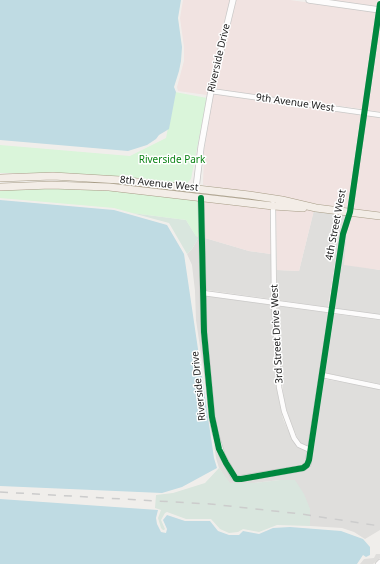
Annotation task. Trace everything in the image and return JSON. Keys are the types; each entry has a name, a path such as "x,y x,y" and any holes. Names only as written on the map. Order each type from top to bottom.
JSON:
{"main road":[{"name":"8th Avenue West","path":"0,178 77,176 249,195 273,202"},
{"name":"8th Avenue West","path":"0,187 51,185 109,187 201,198 273,202 380,216"},
{"path":"109,187 133,186 186,192 194,191 196,188"},
{"path":"201,198 209,194 232,196 249,195"}],"street":[{"name":"Riverside Drive","path":"196,188 211,91 233,0"},
{"path":"309,0 380,8"},
{"name":"4th Street West","path":"310,450 342,234 350,212 380,8"},
{"name":"9th Avenue West","path":"211,91 380,115"},
{"name":"Riverside Drive","path":"201,198 204,332 212,417 219,449 236,479 303,468 308,464 310,450"},
{"name":"3rd Street Drive West","path":"273,202 274,303 278,380 284,411 297,442 302,447 310,450"},
{"path":"203,292 380,317"},
{"path":"322,375 380,387"}],"shaded area":[{"path":"183,0 230,0 207,95 178,91 177,87 184,61 184,47 180,18"},
{"path":"236,0 290,0 376,12 362,109 214,89"},
{"path":"328,0 378,0 377,7"},
{"path":"380,26 380,112 368,110"},
{"path":"213,94 361,115 347,209 203,185 204,151"},
{"path":"367,115 380,117 380,214 353,210"},
{"path":"204,201 270,209 271,254 249,251 205,238"},
{"path":"276,209 314,210 299,271 277,270"},
{"path":"314,210 346,214 340,233 328,307 277,300 277,270 299,271"},
{"path":"132,213 186,220 196,236 199,237 192,249 187,254 169,223"},
{"path":"352,215 380,219 380,270 344,265 347,230"},
{"path":"347,230 345,264 380,270 380,315 334,308"},
{"path":"199,237 201,331 207,394 196,320 192,265 187,254 192,249"},
{"path":"205,238 249,251 271,254 271,299 206,290"},
{"path":"206,296 272,305 275,372 279,401 283,419 292,439 297,447 307,452 304,464 238,477 228,462 224,454 215,416 207,331"},
{"path":"278,306 328,313 308,446 301,443 297,437 284,401"},
{"path":"334,314 380,320 380,384 325,373"},
{"path":"324,379 380,389 380,530 365,539 354,532 342,528 310,526 310,509 280,480 254,483 229,483 219,468 216,458 213,438 223,464 231,478 238,482 299,472 308,468 312,460"},
{"path":"219,468 230,483 295,480 304,494 310,509 310,526 277,525 259,532 243,529 238,532 229,533 220,529 211,519 186,519 167,512 161,520 165,529 163,530 158,518 161,510 155,508 156,495 173,493 205,483"},
{"path":"376,554 380,554 380,558 373,564 360,564 364,559 374,558"}],"green space":[{"name":"Riverside Park","path":"175,92 207,98 191,179 186,184 124,177 63,173 0,173 0,145 130,156 166,138"},
{"path":"51,188 113,191 198,201 199,237 196,236 186,220 132,213 114,208 0,198 0,190"}],"water":[{"path":"0,0 181,0 178,18 182,47 181,61 174,87 176,92 169,129 147,145 128,151 0,140"},
{"path":"0,200 114,210 167,225 184,254 214,458 217,468 182,487 162,493 0,486"},
{"path":"0,499 158,510 156,518 157,524 161,532 166,533 167,529 163,520 167,515 185,521 210,521 218,531 229,535 239,535 243,531 259,534 273,528 290,527 341,531 363,539 370,547 370,555 366,557 363,555 357,564 0,564"}],"railway":[{"path":"0,492 210,504 301,514 380,526"}],"cycle path":[{"path":"201,198 204,332 212,417 219,449 236,479 303,468 307,465 309,460 343,234 350,212 380,4"}]}
